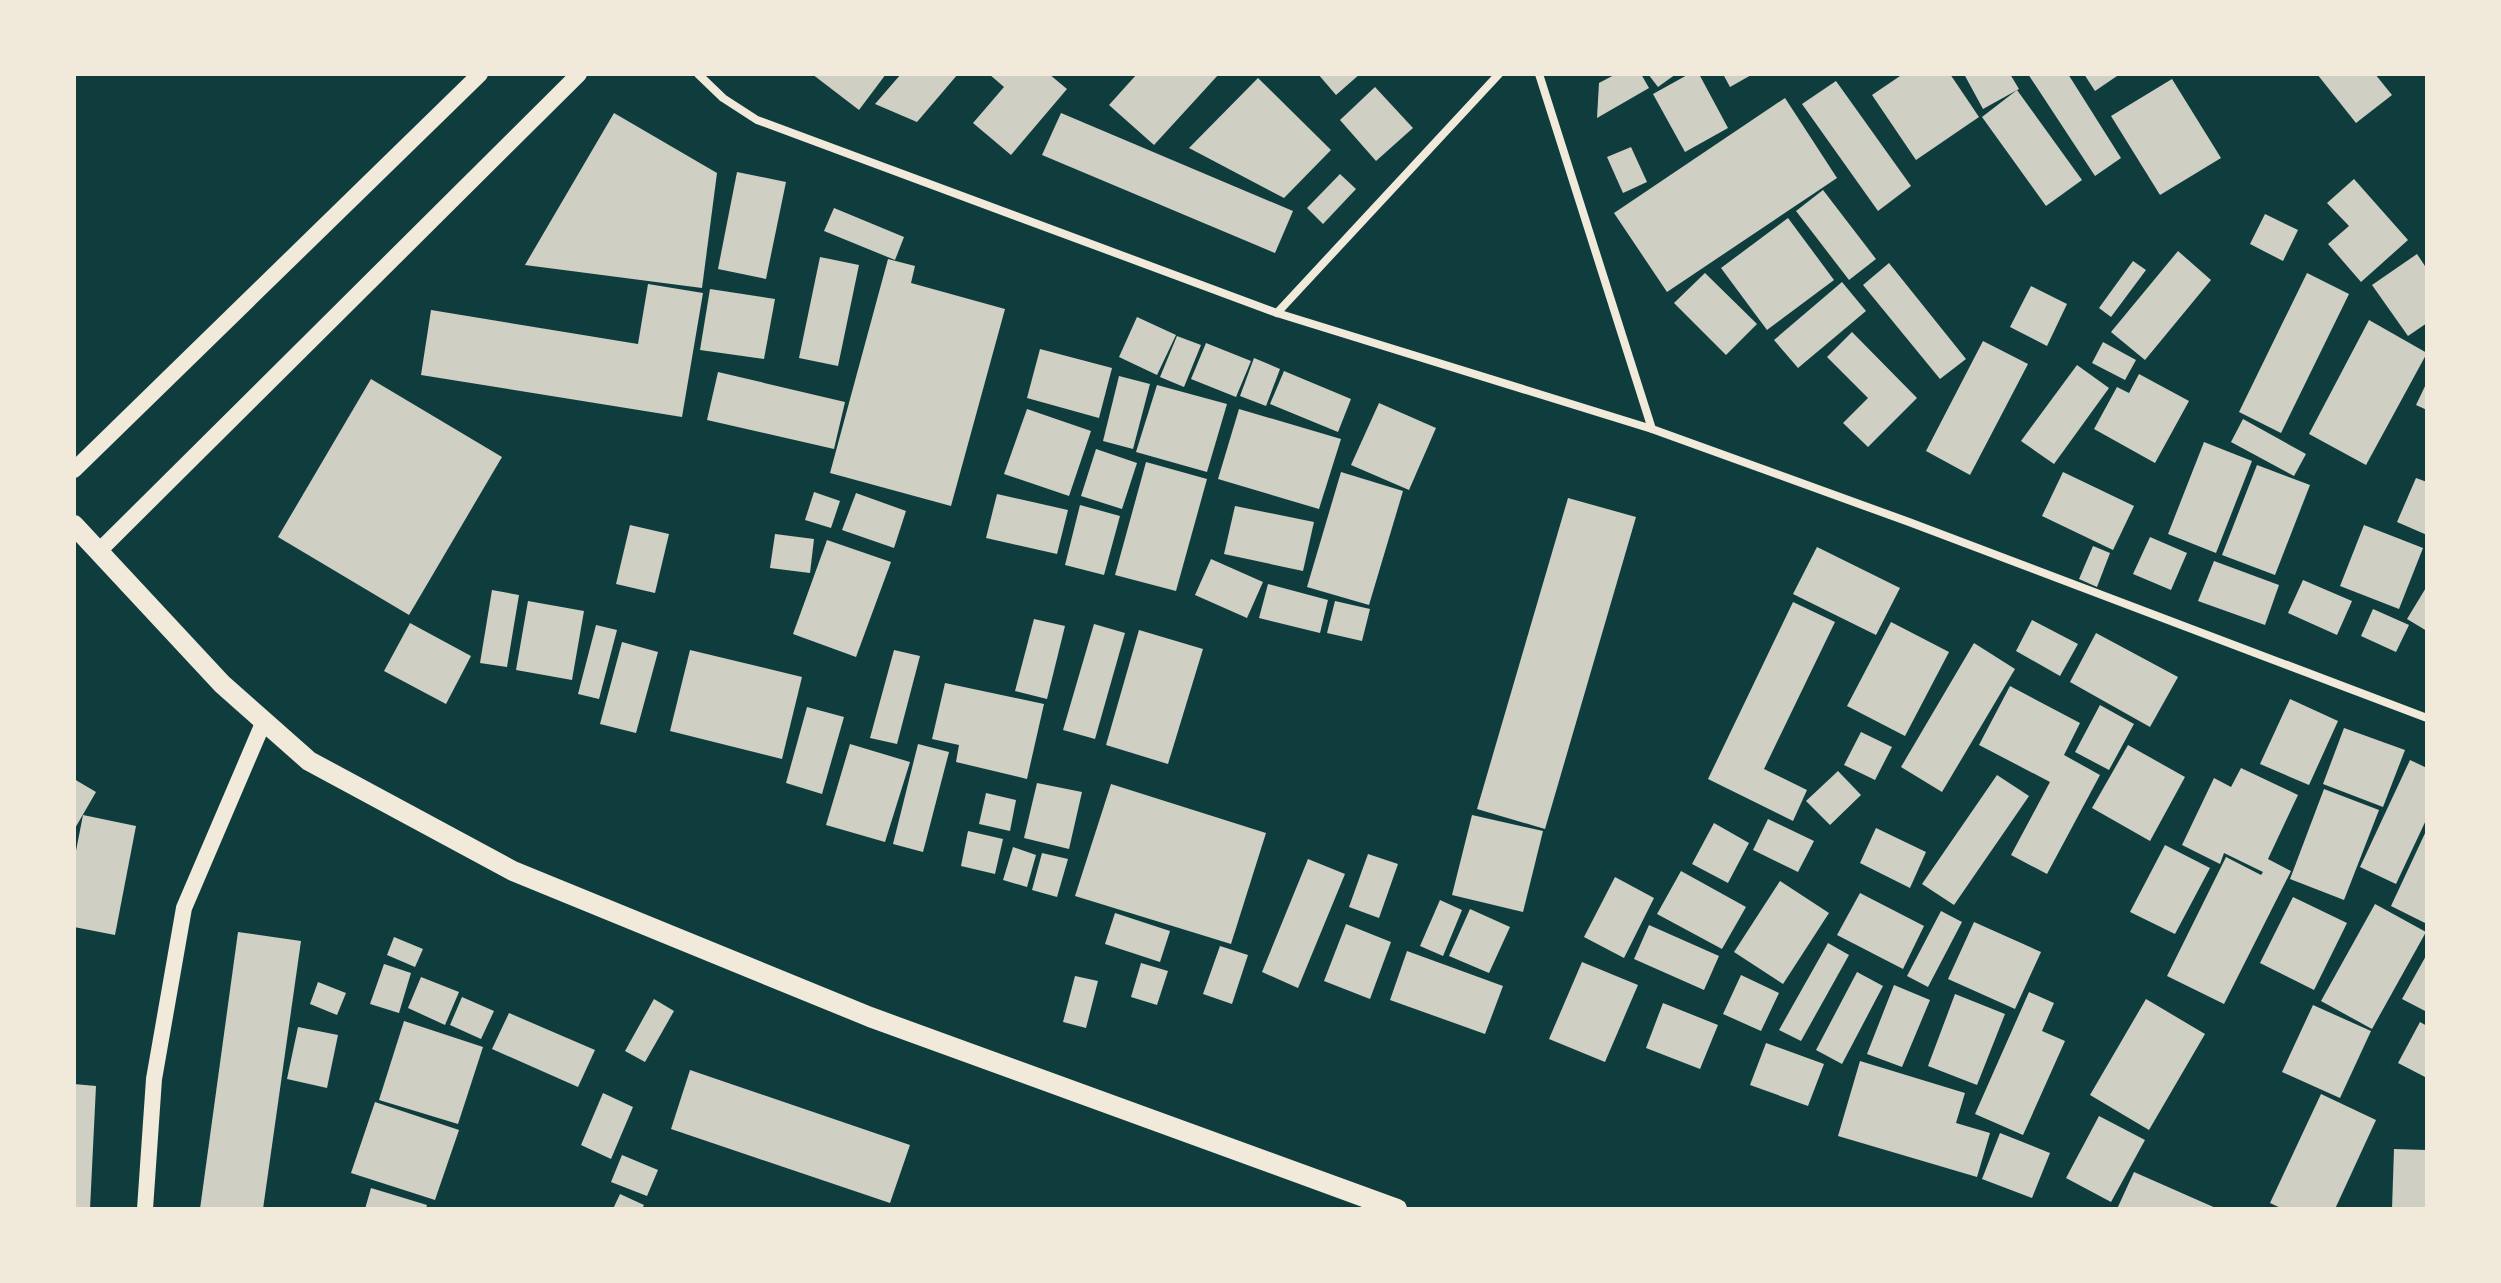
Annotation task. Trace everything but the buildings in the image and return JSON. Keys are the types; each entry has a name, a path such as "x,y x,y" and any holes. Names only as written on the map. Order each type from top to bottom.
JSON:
{"main road":[{"path":"74,470 480,74"},
{"path":"99,551 579,74"},
{"path":"74,525 222,684 309,761 513,871 870,1017 1397,1209"},
{"path":"145,1209 154,1079 184,908 264,721"}],"street":[{"path":"698,74 723,98 757,120 1277,313 1652,429 1909,522 2427,718"},
{"path":"1277,313 1499,74"},
{"path":"1539,74 1652,429"}]}
